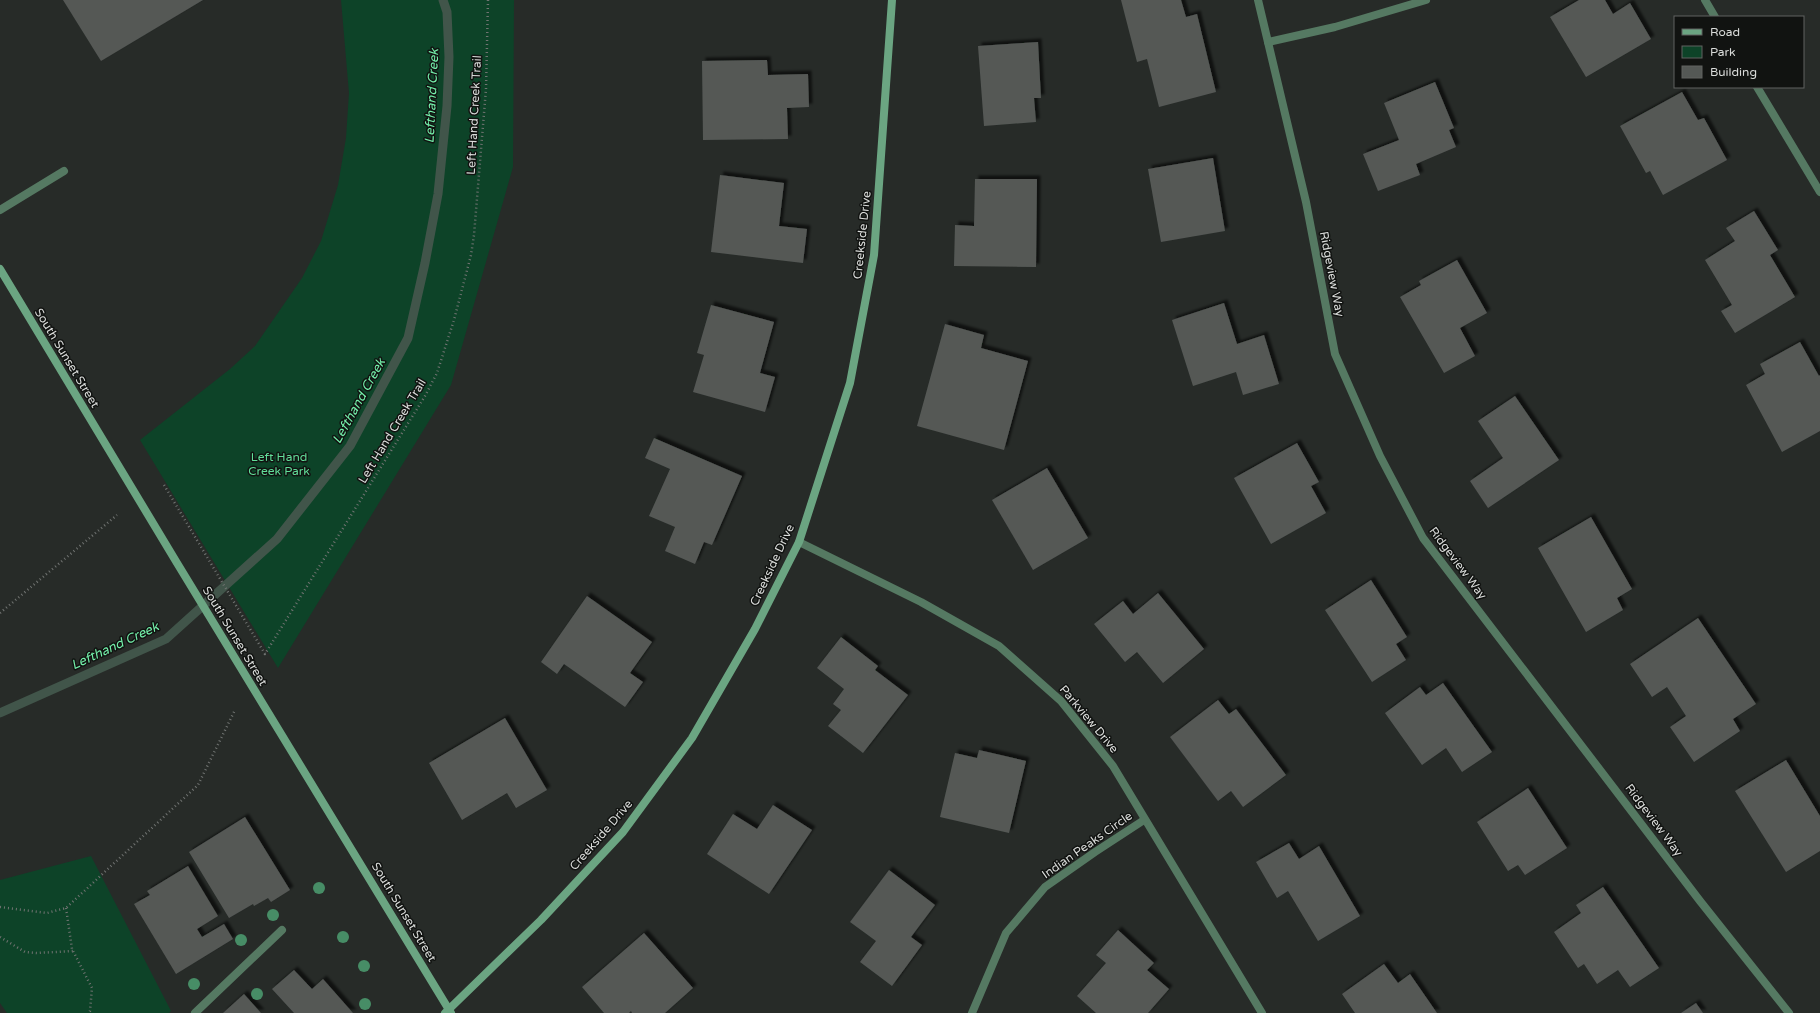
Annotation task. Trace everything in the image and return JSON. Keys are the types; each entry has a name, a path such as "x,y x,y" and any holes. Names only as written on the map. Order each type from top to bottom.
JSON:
{"street":[{"name":"Creekside Drive","path":"448,1012 540,920 623,832 692,738 755,629 799,542 850,383 874,255 892,0"},
{"name":"Ridgeview Way","path":"1258,0 1306,202 1335,354 1380,456 1423,538 1700,901 1789,1013"},
{"path":"1268,42 1335,27 1426,0"},
{"path":"1705,0 1714,16"},
{"path":"1758,88 1820,192"},
{"path":"0,210 64,171"},
{"name":"South Sunset Street","path":"0,269 448,1012"},
{"name":"Parkview Drive","path":"799,542 921,602 999,646 1061,701 1112,766 1262,1013"},
{"name":"Indian Peaks Circle","path":"972,1013 1006,933 1046,887 1095,852 1144,820"},
{"path":"195,1013 282,930"}],"path":[{"name":"Left Hand Creek Trail","path":"164,485 265,654 425,396 437,373 456,312 471,255 474,234 486,89 488,0"},
{"path":"0,613 117,515"},
{"path":"0,907 47,913 66,908 198,785 235,710"},
{"path":"66,908 73,951 92,988 90,1012"},
{"path":"0,937 25,952 36,953 73,951"}],"green space":[{"name":"Left Hand Creek Park","path":"341,0 514,0 513,167 451,385 278,668 140,440 230,369 255,346 302,278 321,241 338,185 346,138 349,93"},
{"path":"91,856 171,1011 169,1013 7,1013 0,1003 0,880"}],"building":[{"path":"63,0 203,0 101,61"},
{"path":"1121,0 1181,0 1186,17 1197,14 1216,92 1159,107 1147,59 1137,62"},
{"path":"1579,0 1605,0 1613,14 1630,3 1651,39 1586,77 1550,17"},
{"path":"1038,42 1041,98 1034,98 1036,122 984,126 978,46"},
{"path":"767,60 768,75 808,74 809,107 787,108 788,139 703,140 702,61"},
{"path":"1435,82 1454,128 1449,130 1456,147 1416,164 1420,175 1378,191 1363,154 1399,140 1384,103"},
{"path":"1682,92 1698,120 1704,118 1727,160 1663,195 1650,171 1646,173 1620,126"},
{"path":"1213,158 1225,231 1161,242 1148,169"},
{"path":"720,175 784,183 779,226 807,229 803,263 711,252"},
{"path":"975,179 1037,179 1036,267 954,266 955,225 974,226"},
{"path":"1754,211 1778,250 1770,255 1795,297 1735,333 1721,311 1732,305 1705,260 1735,241 1726,228"},
{"path":"1457,260 1487,313 1460,328 1475,356 1444,373 1400,297 1421,285 1419,281"},
{"path":"1224,303 1237,344 1264,335 1279,384 1243,395 1236,372 1193,386 1172,320"},
{"path":"711,305 774,322 760,373 775,377 765,412 693,392 704,355 697,353"},
{"path":"945,324 984,335 981,348 1028,361 1004,450 917,426"},
{"path":"1800,342 1819,376 1820,375 1820,431 1782,452 1746,385 1765,374 1760,364"},
{"path":"1515,396 1559,460 1488,508 1470,481 1503,458 1478,421"},
{"path":"654,438 742,476 712,545 704,542 695,564 665,551 675,527 649,516 670,469 645,458"},
{"path":"1297,443 1319,482 1311,486 1326,513 1271,544 1234,478"},
{"path":"1047,468 1088,538 1033,570 992,500"},
{"path":"1591,517 1632,589 1617,598 1623,610 1586,632 1538,548"},
{"path":"1371,580 1407,637 1396,644 1406,660 1372,682 1325,610"},
{"path":"1158,593 1204,649 1163,683 1137,652 1125,662 1094,624 1123,601 1133,614"},
{"path":"587,596 652,642 630,673 643,682 625,707 564,664 557,674 541,662"},
{"path":"1698,618 1756,704 1733,719 1740,731 1694,762 1670,727 1686,716 1667,687 1652,697 1630,664"},
{"path":"841,637 878,666 875,670 908,695 863,753 828,726 841,710 833,704 844,689 817,668"},
{"path":"1443,683 1492,752 1462,772 1446,748 1422,765 1385,713 1420,687 1426,695"},
{"path":"1218,700 1229,714 1236,709 1286,775 1243,807 1231,791 1218,801 1170,737"},
{"path":"505,718 547,790 516,808 507,793 462,820 429,763"},
{"path":"979,750 1026,761 1009,833 940,817 955,753 977,758"},
{"path":"1786,760 1820,816 1820,851 1786,872 1735,791"},
{"path":"1528,788 1567,848 1525,875 1518,865 1508,871 1477,822"},
{"path":"773,805 812,830 769,894 707,854 733,814 757,829"},
{"path":"245,817 290,890 271,902 268,898 254,906 253,904 229,918 189,852"},
{"path":"1289,843 1299,859 1319,846 1360,916 1318,941 1288,891 1277,898 1256,862"},
{"path":"188,866 218,916 197,929 202,937 224,924 233,939 176,974 134,904 150,895 147,891"},
{"path":"889,870 935,905 911,937 922,945 892,986 860,962 876,941 850,922"},
{"path":"1603,887 1659,968 1630,987 1618,970 1597,984 1584,964 1578,968 1554,932 1581,913 1576,905"},
{"path":"1118,930 1154,963 1147,970 1169,989 1148,1013 1096,1013 1077,996 1106,963 1096,955"},
{"path":"644,933 693,988 665,1013 632,1013 631,1011 629,1013 604,1013 582,987"},
{"path":"1384,964 1398,983 1410,974 1437,1013 1355,1013 1342,994"},
{"path":"294,970 312,989 323,979 353,1013 294,1013 272,989"},
{"path":"244,994 261,1013 223,1013"},
{"path":"1696,1003 1703,1013 1681,1013"}],"waterway":[{"name":"Lefthand Creek","path":"0,713 166,639 277,539 350,446 408,338 425,263 438,194 447,106 449,57 447,12 443,0"}]}
